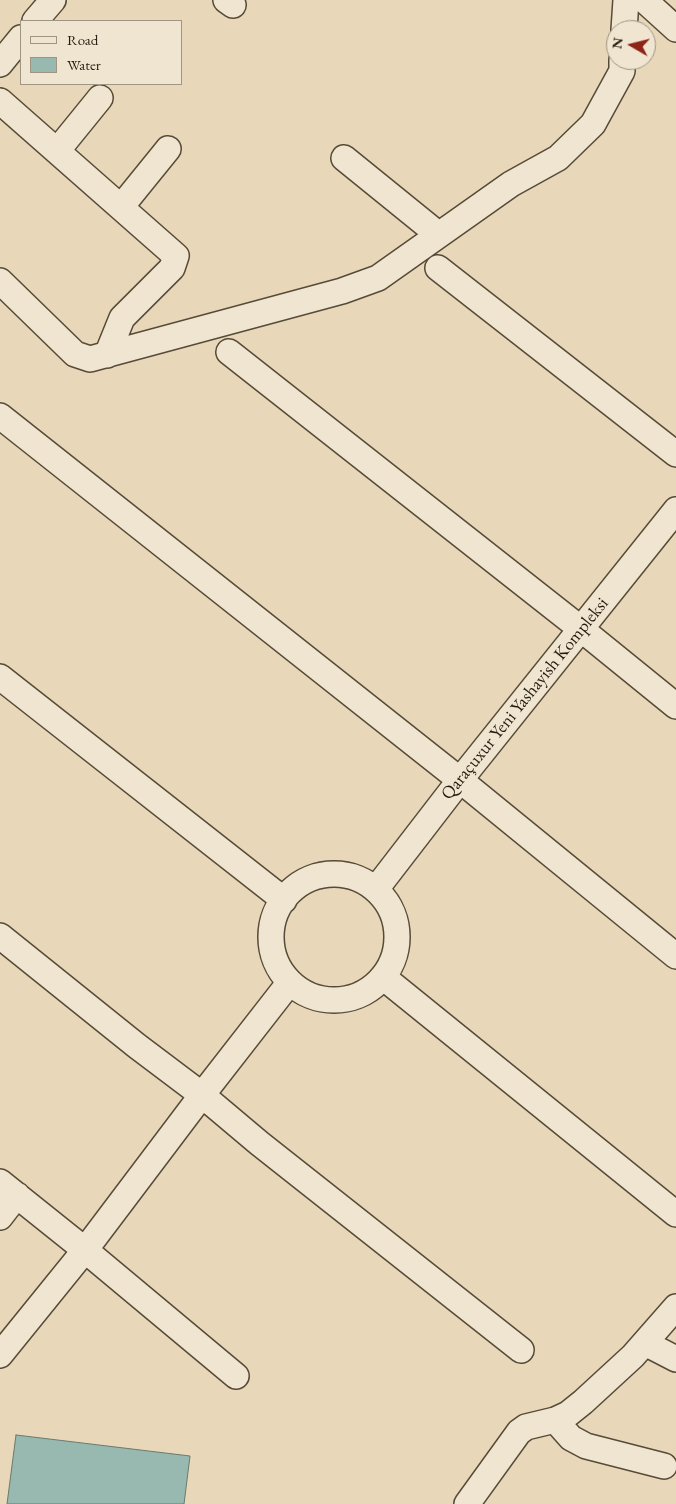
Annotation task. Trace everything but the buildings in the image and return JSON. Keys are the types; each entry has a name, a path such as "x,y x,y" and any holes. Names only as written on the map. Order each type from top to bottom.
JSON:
{"street":[{"path":"36,20 53,0"},
{"path":"625,20 626,0"},
{"path":"644,0 676,30"},
{"path":"0,64 20,39"},
{"path":"0,281 75,354 90,360 342,291 378,278 511,184 558,158 593,124 622,70"},
{"path":"57,151 100,98"},
{"path":"0,101 176,256 172,268 122,318 107,355"},
{"path":"121,207 168,148"},
{"path":"344,158 439,235"},
{"path":"438,268 676,454"},
{"path":"229,352 676,706"},
{"path":"0,416 460,780 676,956"},
{"name":"Qaraçuxur Yeni Yashayish Kompleksi","path":"376,889 460,780 676,510"},
{"path":"0,677 284,900"},
{"path":"328,874 345,875 361,880 376,889 388,904 396,922 397,942 393,960 383,977 367,991 348,999 327,1000 307,994 290,982 279,968 273,951 271,933 275,916 284,900 296,887 311,878 328,874"},
{"path":"0,936 521,1350"},
{"path":"383,977 676,1214"},
{"path":"0,1355 85,1250 290,982"},
{"path":"0,1217 8,1189 85,1250 236,1376"},
{"path":"467,1504 519,1432 526,1427 555,1420 568,1414 634,1356 676,1307"},
{"path":"645,1343 676,1359"},
{"path":"555,1420 571,1438 586,1446 664,1466"}],"water":[{"path":"16,1435 190,1456 184,1504 7,1504"}]}
